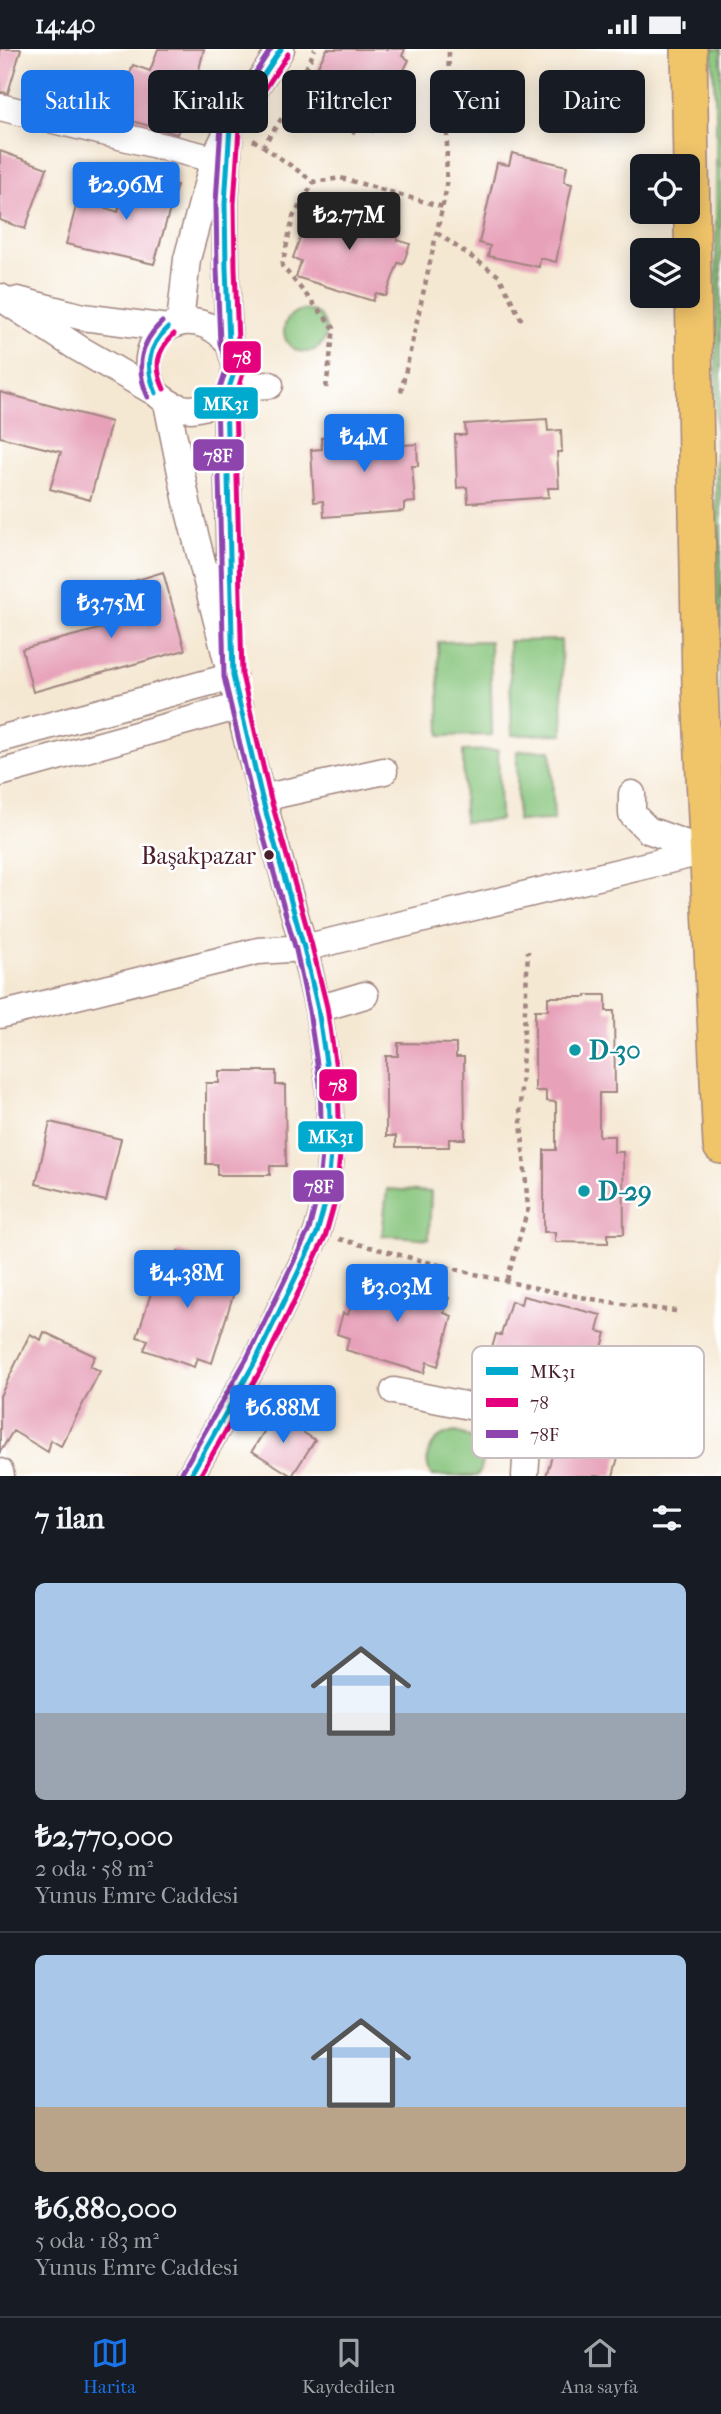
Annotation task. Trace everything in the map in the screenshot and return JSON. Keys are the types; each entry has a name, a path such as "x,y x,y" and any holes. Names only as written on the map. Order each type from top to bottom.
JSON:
{"main road":[{"path":"689,49 700,688 721,1146"}],"street":[{"path":"267,70 281,49"},
{"path":"0,107 214,159"},
{"path":"190,1476 255,1362 317,1233 327,1196 331,1154 329,1083 318,1009 304,948 262,798 162,398 149,379 147,364 157,337 174,325 187,259 214,159 227,133"},
{"path":"230,133 225,204 229,343 236,367 228,392 233,675"},
{"path":"0,297 83,317 174,325 194,321 220,332 229,343"},
{"path":"0,297 78,348 181,408 196,409 210,405 228,392 271,385"},
{"path":"0,739 233,675"},
{"path":"0,773 240,706"},
{"path":"262,798 384,771"},
{"path":"632,794 632,814 648,831 706,851"},
{"path":"0,1015 258,951 304,948 706,851"},
{"path":"318,1009 365,995"},
{"path":"394,1391 472,1407"},
{"path":"524,1476 526,1458"}],"path":[{"path":"262,146 286,112 315,49"},
{"path":"401,392 446,191 449,49"},
{"path":"241,133 314,182 341,178 443,207"},
{"path":"314,182 293,217 282,267 334,327 326,388"},
{"path":"437,233 499,276 522,321"},
{"path":"507,1280 528,1209 520,1108 528,951"},
{"path":"317,1233 461,1271 626,1306 676,1311"}],"green space":[{"path":"712,49 721,49 721,744 716,577 716,113"},
{"path":"305,310 320,316 326,331 320,346 305,352 290,346 284,331 290,316"},
{"path":"561,640 563,734 512,735 509,641"},
{"path":"490,641 492,735 440,736 438,642"},
{"path":"498,750 500,820 464,822 463,751"},
{"path":"551,750 554,820 517,821 517,751"},
{"path":"387,1189 431,1192 429,1239 382,1235"},
{"path":"456,1432 472,1440 472,1458 482,1458 477,1476 432,1476 427,1461 428,1454 435,1442"}],"building":[{"path":"0,49 21,49 8,93 0,92"},
{"path":"158,49 204,49 199,70 150,70"},
{"path":"327,49 405,49 402,56 409,60 404,70 316,70"},
{"path":"133,65 148,70 148,126 134,122"},
{"path":"0,151 47,168 25,229 0,220"},
{"path":"512,153 567,166 564,182 572,184 556,262 540,258 539,267 488,256 490,246 479,243 497,163 509,165"},
{"path":"127,175 177,185 154,264 66,244 78,199 118,212"},
{"path":"324,202 401,228 397,240 410,244 403,264 398,263 386,296 376,293 373,301 296,277 301,261 293,258 310,209 320,212"},
{"path":"0,392 111,422 90,500 50,489 61,452 0,437"},
{"path":"547,419 548,431 561,430 562,452 557,452 559,488 548,488 549,497 468,503 467,487 457,488 455,435 466,435 465,424"},
{"path":"403,433 404,445 417,444 418,466 412,466 415,502 404,503 404,511 324,517 323,501 314,502 311,450 322,449 321,438"},
{"path":"163,572 185,650 33,692 22,649 134,620 124,584"},
{"path":"606,995 606,1011 614,1011 615,1093 599,1093 599,1136 614,1136 614,1152 623,1152 624,1234 608,1234 608,1243 555,1242 555,1232 544,1232 544,1150 556,1150 556,1102 546,1101 546,1091 535,1091 535,1010 548,1010 548,997"},
{"path":"398,1043 456,1044 456,1057 464,1057 465,1139 449,1139 449,1147 396,1147 396,1136 386,1136 386,1056 398,1056"},
{"path":"219,1071 276,1071 276,1085 285,1085 286,1166 270,1166 270,1175 217,1175 217,1164 206,1164 206,1083 219,1083"},
{"path":"50,1122 121,1139 106,1201 36,1184"},
{"path":"178,1251 199,1257 197,1263 231,1273 228,1284 236,1286 212,1363 197,1358 194,1367 144,1350 148,1340 137,1337 162,1259 174,1263"},
{"path":"372,1276 449,1298 444,1313 452,1316 438,1366 427,1362 424,1373 346,1350 349,1338 337,1334 343,1313 348,1315 359,1281 369,1284"},
{"path":"523,1296 601,1315 597,1331 606,1333 602,1346 493,1346 496,1334 501,1335 511,1301 521,1304"},
{"path":"44,1332 95,1356 90,1366 100,1371 61,1446 51,1440 48,1452 13,1431 0,1452 0,1396 30,1334 41,1340"},
{"path":"275,1414 315,1440 292,1476 252,1451"},
{"path":"551,1458 618,1458 613,1476 546,1476"}],"transit line":[{"name":"78F","path":"182,1472 247,1358 309,1230 318,1194 322,1154 320,1084 309,1011 296,950 253,800 224,677 217,397 227,367 220,343 217,268 216,203 221,125 271,49"},
{"name":"MK31","path":"190,1476 255,1362 317,1233 327,1196 331,1154 329,1083 318,1009 233,676 226,397 236,367 229,343 226,268 225,204 230,126 281,49"},
{"name":"78","path":"200,1476 263,1366 325,1237 336,1198 340,1154 338,1082 327,1007 270,796 242,675 235,399 245,367 238,342 235,268 234,204 239,129 288,54"},
{"name":"78F","path":"148,397 141,376 141,357 148,339 162,322"},
{"name":"MK31","path":"156,393 150,375 150,358 156,343 168,328"},
{"name":"78","path":"164,389 158,360 163,347 174,334"}],"place":[{"name":"Başakpazar","path":"269,855"},
{"name":"D-30","path":"575,1050"},
{"name":"D-29","path":"584,1191"}]}
